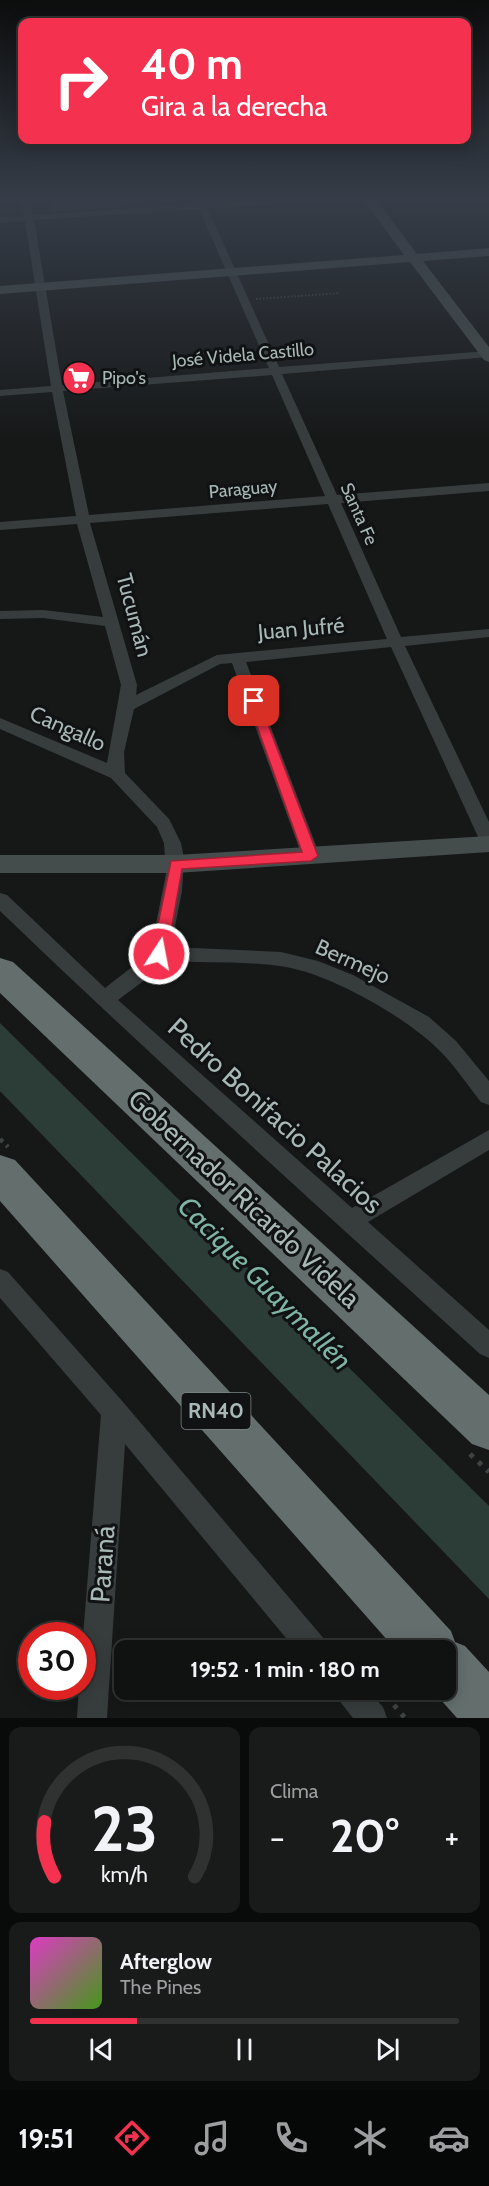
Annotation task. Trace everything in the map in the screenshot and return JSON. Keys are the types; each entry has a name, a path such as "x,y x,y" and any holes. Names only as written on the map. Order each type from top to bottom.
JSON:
{"highway":[{"name":"Gobernador Ricardo Videla","path":"0,971 489,1427"},
{"name":"RN40","path":"0,1172 423,1640"},
{"path":"456,1676 489,1713"}],"street":[{"name":"Tucumán","path":"40,279 57,388 83,520 127,678 128,706 115,756 117,774"},
{"path":"0,290 134,279"},
{"name":"Santa Fe","path":"234,279 396,642 489,842"},
{"path":"430,279 488,355"},
{"name":"José Videla Castillo","path":"0,393 488,355"},
{"name":"Paraguay","path":"0,526 489,487"},
{"path":"0,615 43,614 112,622"},
{"name":"Juan Jufré","path":"128,706 204,665 237,657 489,633"},
{"path":"237,657 311,856"},
{"name":"Cangallo","path":"0,723 117,774"},
{"path":"104,999 155,962 159,954 176,864 175,847 167,829 117,774"},
{"path":"0,864 176,864 489,842"},
{"path":"0,856 61,858 72,863"},
{"name":"Pedro Bonifacio Palacios","path":"0,900 104,999 489,1346"},
{"name":"Bermejo","path":"159,954 281,958 311,966 346,980 422,1023 449,1047 489,1096"},
{"path":"349,1221 489,1139"},
{"path":"0,1280 114,1411 307,1640"},
{"name":"Paraná","path":"92,1718 114,1411"},
{"path":"357,1700 372,1718"}],"path":[{"path":"243,299 340,293"}],"shaded area":[{"path":"0,1023 489,1506 489,1599 0,1091"}],"place":[{"name":"Pipo's","path":"79,378"}],"route":[{"path":"159,954 176,864 311,856 254,701"}],"water label":[{"name":"Cacique Guaymallén","path":"265,1283"}]}
